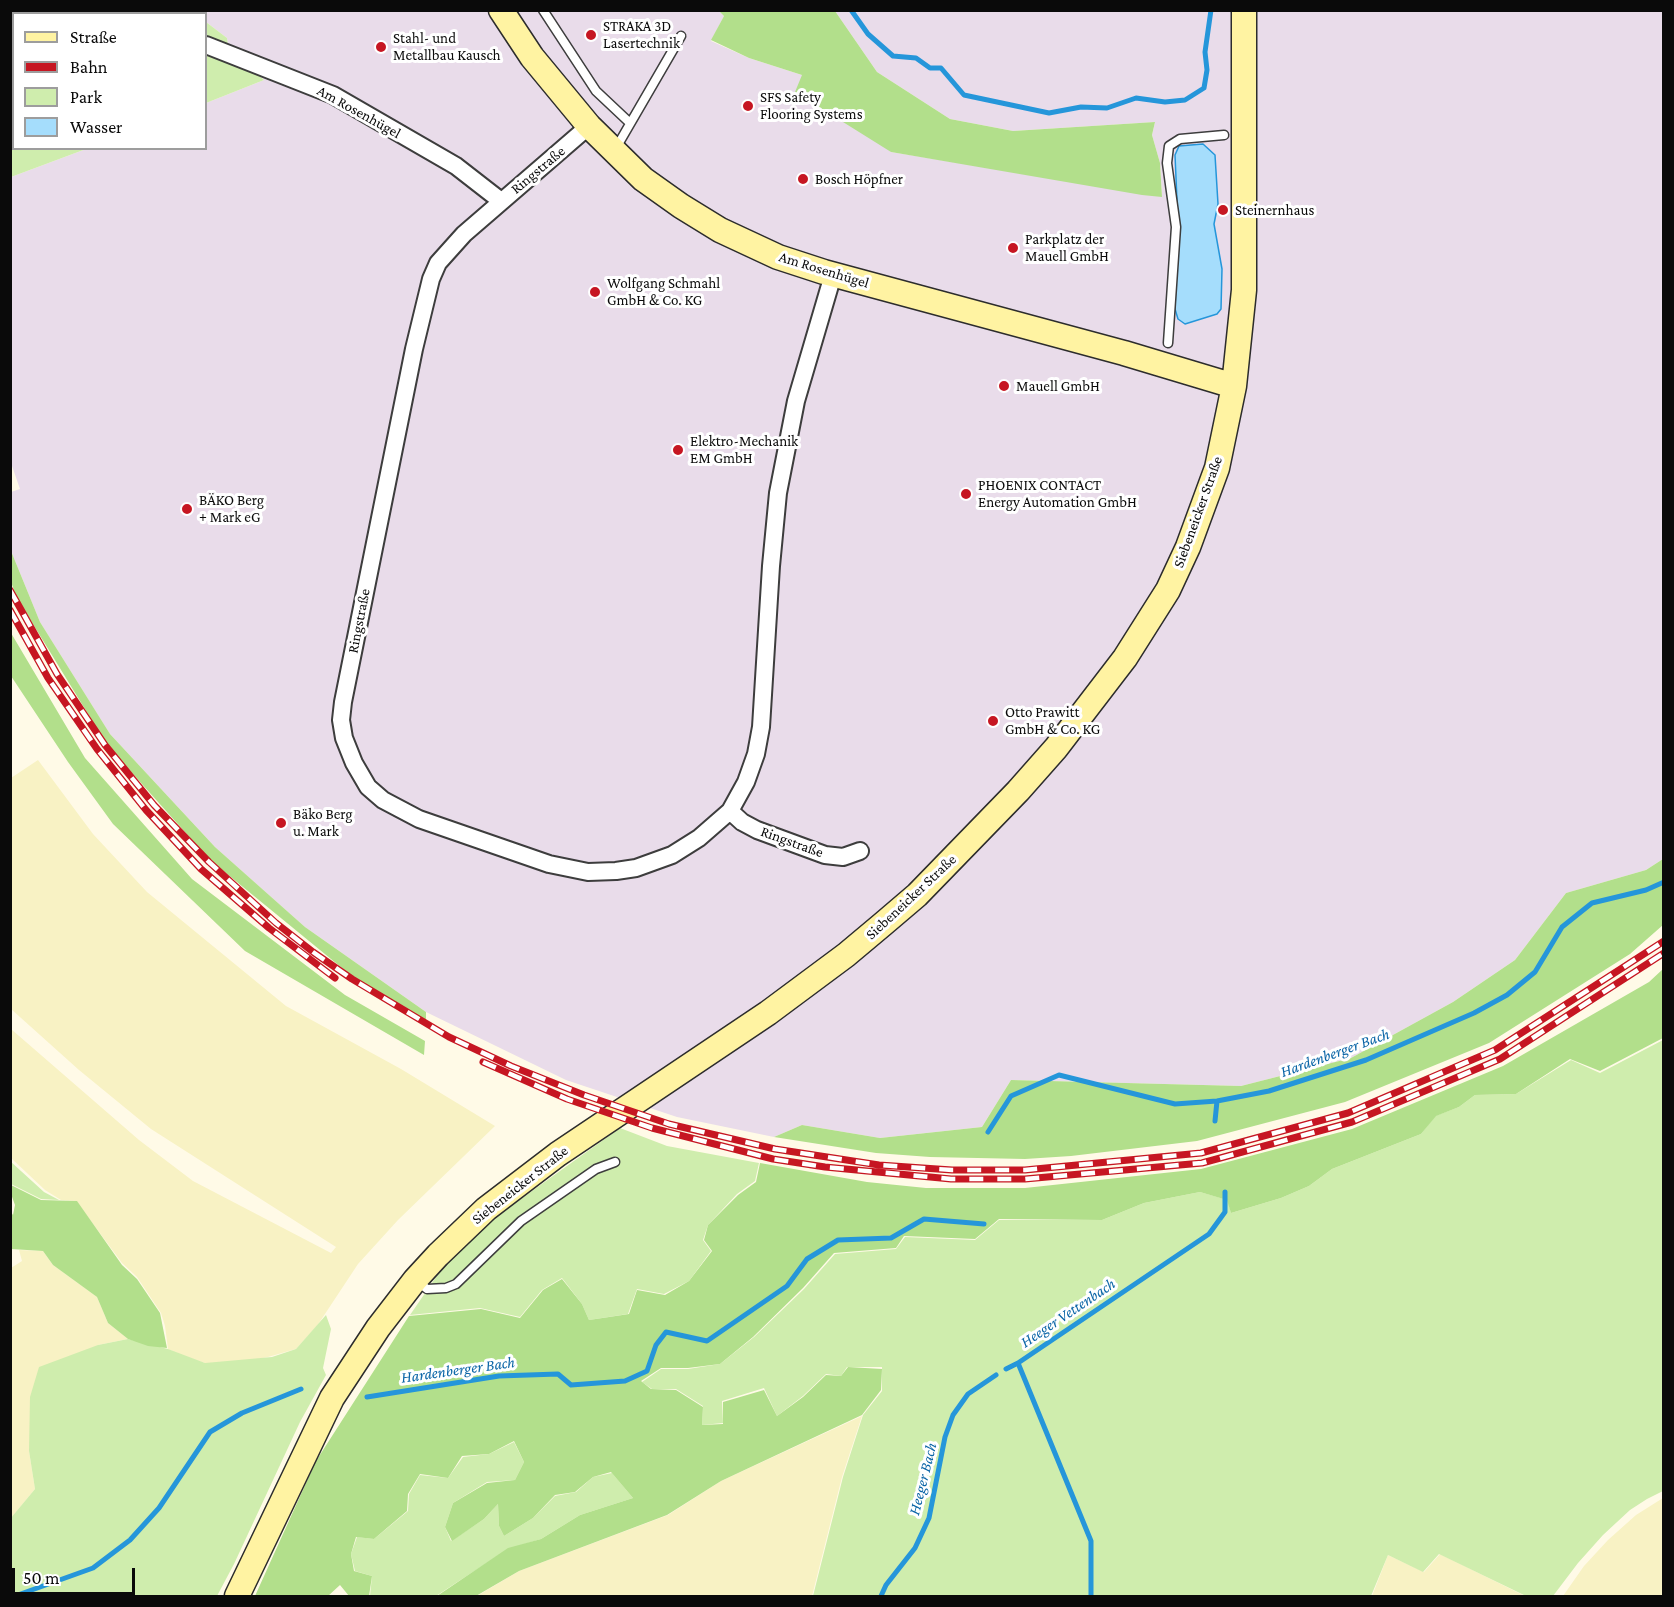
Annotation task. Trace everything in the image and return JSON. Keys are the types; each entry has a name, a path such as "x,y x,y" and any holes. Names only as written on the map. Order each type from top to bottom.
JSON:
{"main road":[{"name":"Am Rosenhügel","path":"501,10 532,57 589,126 643,179 720,230 778,257 833,275 1234,386"},
{"name":"Siebeneicker Straße","path":"237,1596 332,1398 366,1344 415,1280 463,1230 511,1189 558,1154 768,1013 856,947 917,895 1018,791 1056,748 1125,658 1168,590 1188,547 1217,468 1234,386 1244,290 1244,10"}],"street":[{"name":"Am Rosenhügel","path":"207,45 333,96 456,166 501,201"},
{"name":"Ringstraße","path":"589,126 448,250 438,263 431,279 414,349 341,720 344,738 354,764 368,787 383,801 400,811 549,864 588,872 616,871 672,855 699,838 730,811 746,782 756,754 761,727 778,493 796,401 833,275"},
{"name":"Ringstraße","path":"730,811 742,822 757,830 825,855 843,857 860,851"}],"lane":[{"path":"543,10 596,91 630,123"},
{"path":"614,151 681,36"},
{"path":"1168,343 1176,228 1167,163 1169,147 1180,139 1224,135"},
{"path":"415,1280 427,1289 446,1288 456,1284 521,1221 596,1169 615,1162"}],"shaded area":[{"path":"189,11 719,11 724,16 711,41 749,58 802,75 891,152 1162,196 1160,163 1152,135 1155,122 1013,131 950,119 877,72 835,11 1663,11 1663,859 1646,870 1566,893 1515,960 1453,1002 1351,1058 1241,1086 1011,1080 982,1127 880,1138 802,1125 774,1137 677,1117 566,1080 426,1012 305,927 215,847 110,734 40,622 11,551 11,492 20,489 11,463 11,177 83,150 207,150 207,103 264,80 228,46 227,38 207,23 207,12"},
{"path":"38,760 93,834 147,892 286,1006 401,1069 495,1126 398,1220 358,1264 317,1326 296,1349 233,1364 208,1364 168,1349 161,1313 137,1277 122,1263 76,1201 61,1200 45,1190 11,1158 11,1029 139,1140 193,1181 331,1253 336,1247 151,1129 79,1070 11,1009 11,778"},
{"path":"19,1250 43,1251 53,1265 97,1297 108,1323 128,1339 98,1345 29,1451 35,1489 11,1518 11,1268 22,1261"},
{"path":"862,1416 842,1477 812,1596 477,1596 519,1571 668,1515 721,1481"},
{"path":"1663,1498 1663,1596 1563,1596 1584,1566 1608,1540 1636,1515"},
{"path":"1440,1554 1525,1596 1372,1596 1388,1555 1424,1572"}],"green space":[{"path":"719,11 835,11 877,72 950,119 1013,131 1155,122 1152,135 1160,163 1162,197 891,152 795,92 802,75 749,58 711,40 724,16"},
{"path":"207,23 227,38 228,46 264,80 207,103"},
{"path":"12,33 12,150 83,150 11,177 10,34"},
{"path":"11,551 40,622 110,734 215,847 305,927 426,1012 426,1023 353,977 210,860 107,745 17,598 11,582"},
{"path":"11,633 85,758 192,879 345,995 425,1041 424,1055 245,951 113,824 68,762 11,676"},
{"path":"1663,859 1663,925 1630,954 1489,1043 1345,1102 1197,1141 1071,1156 1025,1159 930,1157 876,1153 774,1137 802,1125 880,1138 982,1127 1011,1080 1241,1086 1351,1058 1453,1002 1515,960 1566,893 1646,870"},
{"path":"1663,969 1663,1038 1600,1071 1570,1059 1516,1094 1475,1095 1459,1107 1436,1116 1421,1134 1332,1169 1309,1186 1281,1198 1231,1213 1227,1200 1200,1192 1144,1203 1102,1220 999,1219 975,1239 904,1236 896,1248 834,1253 803,1288 753,1337 720,1364 688,1368 661,1368 641,1381 651,1389 676,1390 703,1407 702,1425 723,1424 723,1402 764,1390 777,1416 803,1397 826,1375 841,1376 848,1367 882,1369 881,1390 862,1415 721,1481 667,1515 519,1571 476,1596 437,1596 508,1548 541,1539 580,1515 633,1498 611,1472 593,1477 575,1492 555,1495 533,1518 504,1536 499,1526 498,1504 484,1519 452,1541 445,1527 453,1503 487,1483 515,1480 524,1462 514,1441 489,1454 462,1456 448,1478 420,1474 408,1494 407,1511 374,1539 356,1537 351,1554 354,1571 372,1576 369,1596 349,1596 340,1585 328,1596 255,1596 316,1461 409,1316 481,1309 520,1318 543,1290 562,1279 582,1304 589,1320 629,1314 637,1290 665,1295 689,1281 712,1251 704,1240 708,1225 738,1195 756,1182 760,1163 867,1182 926,1188 1025,1188 1201,1169 1352,1129 1503,1066 1649,982"},
{"path":"1663,1040 1663,1491 1630,1510 1603,1535 1553,1596 1526,1596 1439,1554 1423,1572 1388,1555 1371,1596 813,1596 843,1477 863,1415 882,1391 882,1367 847,1367 841,1376 826,1374 777,1416 764,1388 722,1401 723,1423 702,1425 703,1406 676,1389 652,1389 642,1382 661,1369 688,1369 720,1364 754,1337 804,1289 835,1254 896,1249 905,1237 975,1240 999,1220 1102,1220 1144,1203 1200,1192 1228,1200 1231,1213 1281,1198 1309,1186 1332,1169 1421,1134 1435,1116 1459,1107 1475,1095 1516,1094 1571,1060 1600,1073"},
{"path":"620,1128 667,1146 759,1163 755,1181 737,1194 708,1225 703,1240 711,1251 689,1281 664,1294 637,1289 628,1314 589,1320 582,1304 562,1278 542,1290 520,1317 480,1308 410,1315 443,1267 493,1219"},
{"path":"10,1161 44,1192 59,1200 41,1199 11,1184"},
{"path":"11,1185 41,1200 77,1201 122,1265 137,1279 160,1313 167,1348 148,1346 128,1339 108,1323 97,1297 53,1265 43,1251 11,1249 11,1212 13,1215 15,1205"},
{"path":"326,1315 331,1329 323,1368 326,1375 300,1422 217,1596 11,1596 10,1519 35,1489 29,1451 30,1397 39,1367 98,1345 128,1339 168,1349 205,1363 272,1357 296,1349"},
{"path":"514,1442 524,1462 515,1480 487,1482 453,1503 445,1527 451,1541 484,1519 498,1504 499,1526 504,1536 533,1518 555,1496 576,1492 593,1477 612,1473 633,1498 580,1515 541,1539 508,1549 436,1596 370,1596 372,1576 355,1571 351,1554 357,1537 374,1539 408,1511 409,1494 420,1475 448,1478 463,1457 489,1454"}],"water":[{"path":"1203,144 1215,155 1218,204 1214,224 1222,269 1221,309 1217,314 1185,324 1178,319 1175,309 1178,224 1175,155 1179,146"}],"waterway":[{"path":"851,10 868,34 893,56 916,58 930,68 941,68 964,95 1049,113 1081,107 1107,108 1136,98 1165,102 1185,100 1204,88 1207,70 1205,52 1211,10"},
{"name":"Hardenberger Bach","path":"988,1132 1011,1096 1059,1075 1175,1104 1217,1101 1269,1091 1366,1060 1474,1013 1507,995 1535,972 1562,927 1592,903 1646,890 1664,882"},
{"name":"Heeger Vettenbach","path":"1215,1121 1217,1101"},
{"name":"Heeger Vettenbach","path":"1091,1596 1091,1541 1018,1363 1209,1234 1225,1212 1225,1192"},
{"name":"Hardenberger Bach","path":"367,1397 499,1376 558,1374 571,1385 625,1381 647,1371 656,1345 666,1332 707,1341 787,1286 807,1259 838,1240 891,1238 924,1219 984,1224"},
{"path":"1006,1369 1018,1363"},
{"name":"Heeger Bach","path":"881,1596 886,1585 915,1548 929,1518 945,1437 953,1415 968,1394 996,1375"},
{"name":"Hardenberger Bach","path":"15,1596 93,1568 130,1540 159,1508 210,1432 242,1413 301,1389"}],"railway":[{"path":"10,590 57,674 105,745 154,805 209,862 276,923 313,952 352,979 449,1037 511,1066 584,1095 669,1124 775,1149 879,1165 952,1170 1025,1170 1201,1153 1348,1113 1495,1050 1664,941"},
{"path":"10,610 48,678 97,749 146,810 201,869 269,928 335,978"},
{"path":"483,1062 567,1099 652,1128 773,1159 825,1167 951,1179 1025,1179 1202,1163 1352,1122 1500,1059 1664,953"}],"place":[{"name":"STRAKA 3D Lasertechnik","path":"591,35"},
{"name":"Stahl- und Metallbau Kausch","path":"381,47"},
{"name":"SFS Safety Flooring Systems","path":"748,106"},
{"name":"Bosch Höpfner","path":"803,179"},
{"name":"Steinernhaus","path":"1223,210"},
{"name":"Parkplatz der Mauell GmbH","path":"1013,248"},
{"name":"Wolfgang Schmahl GmbH & Co. KG","path":"595,292"},
{"name":"Mauell GmbH","path":"1004,386"},
{"name":"Elektro-Mechanik EM GmbH","path":"678,450"},
{"name":"PHOENIX CONTACT Energy Automation GmbH","path":"966,494"},
{"name":"BÄKO Berg + Mark eG","path":"187,509"},
{"name":"Otto Prawitt GmbH & Co. KG","path":"993,721"},
{"name":"Bäko Berg u. Mark","path":"281,823"}]}
